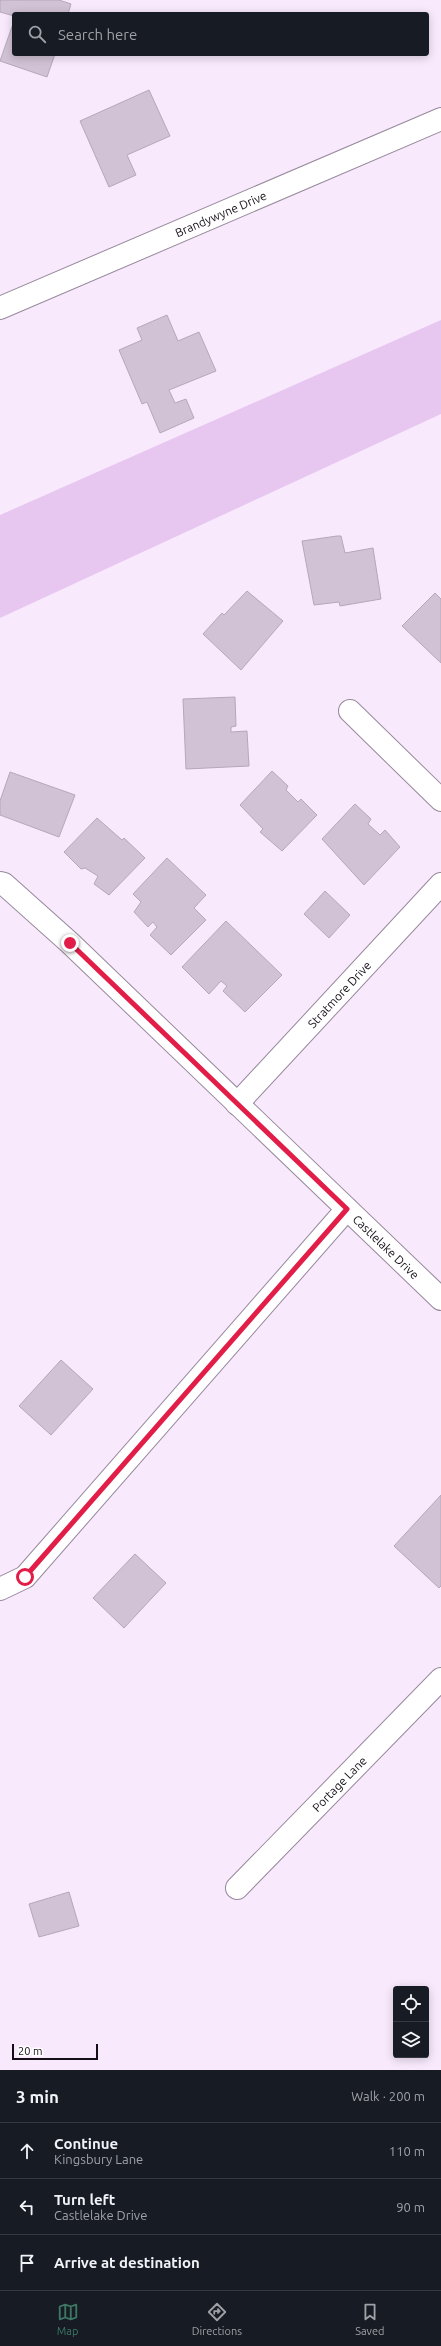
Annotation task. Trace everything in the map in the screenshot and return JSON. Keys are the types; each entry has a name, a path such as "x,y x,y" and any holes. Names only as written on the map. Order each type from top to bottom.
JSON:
{"street":[{"name":"Brandywyne Drive","path":"0,308 441,119"},
{"path":"350,711 441,800"},
{"name":"Castlelake Drive","path":"0,883 4,884 70,943 441,1299"},
{"name":"Stratmore Drive","path":"237,1104 441,884"},
{"path":"0,1589 25,1577 347,1209"},
{"name":"Portage Lane","path":"237,1888 441,1679"}],"shaded area":[{"path":"441,320 441,414 0,618 0,515"}],"building":[{"path":"0,0 59,0 71,4 69,12 12,12 12,15 0,12"},
{"path":"12,27 12,56 54,56 47,77 0,61"},
{"path":"149,90 170,136 127,155 136,175 109,187 80,121"},
{"path":"167,315 178,341 199,332 216,371 169,390 175,403 186,399 194,418 160,433 147,402 142,404 119,350 142,340 137,328"},
{"path":"341,536 345,553 373,548 381,599 340,606 339,602 314,605 302,541"},
{"path":"247,591 283,621 241,670 203,634 222,613 224,615"},
{"path":"435,593 441,599 441,663 402,626"},
{"path":"235,697 236,726 231,727 231,732 247,731 249,766 186,769 183,699"},
{"path":"272,771 288,786 286,790 298,802 301,799 317,815 282,851 260,832 263,829 240,805"},
{"path":"10,772 75,795 59,837 0,815 0,801"},
{"path":"355,804 371,819 368,824 380,835 385,830 400,847 364,885 322,839"},
{"path":"97,818 122,840 124,838 145,858 109,895 94,884 98,876 85,868 81,869 64,852"},
{"path":"167,858 206,895 194,908 206,920 171,955 150,935 157,927 153,922 148,927 134,912 141,902 133,894"},
{"path":"325,891 350,915 329,938 304,914"},
{"path":"226,921 282,975 245,1012 223,991 227,986 221,981 209,994 182,967"},
{"path":"61,1360 93,1389 51,1435 19,1406"},
{"path":"441,1495 441,1586 439,1588 394,1546"},
{"path":"135,1554 166,1583 124,1628 93,1598"},
{"path":"69,1892 79,1926 39,1937 29,1904"}],"route":[{"path":"25,1577 347,1209 70,943"}]}
